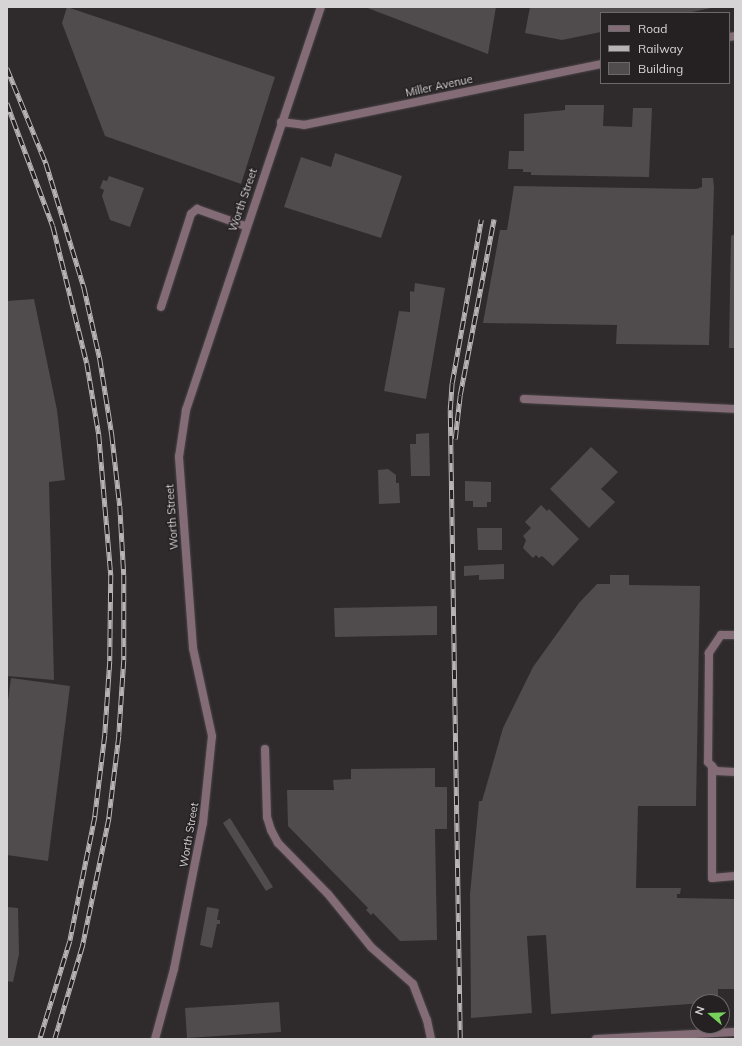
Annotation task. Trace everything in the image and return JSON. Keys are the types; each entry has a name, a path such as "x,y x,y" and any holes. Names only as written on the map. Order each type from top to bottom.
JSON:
{"street":[{"name":"Worth Street","path":"155,1039 174,970 203,823 212,736 193,648 179,457 186,410 245,226 321,7"},
{"name":"Miller Avenue","path":"281,122 304,125 600,64"},
{"path":"161,307 191,214 197,209 245,226"},
{"path":"524,399 735,409"},
{"path":"735,635 721,635 709,653 708,762 716,771 735,772"},
{"path":"265,749 270,830 278,843 328,894 371,947 413,984 427,1020 431,1039"},
{"path":"712,766 712,878 735,876"},
{"path":"596,1039 735,1032"}],"building":[{"path":"67,7 275,77 241,184 105,136 62,23"},
{"path":"365,7 496,7 488,54"},
{"path":"530,7 711,7 692,12 600,12 600,32 562,40 525,33"},
{"path":"565,105 604,105 603,126 632,127 633,108 652,108 649,177 531,175 531,172 523,172 523,169 508,169 509,151 524,151 524,114 565,110"},
{"path":"335,153 402,176 381,238 284,207 301,157 331,167"},
{"path":"109,176 144,188 130,227 110,220 102,196 104,190 100,188 103,180 107,181"},
{"path":"702,178 713,178 714,187 709,345 616,344 617,325 483,323 500,230 507,230 514,186 696,189 702,187"},
{"path":"735,234 735,348 729,348 731,236"},
{"path":"415,283 445,288 426,399 384,391 399,311 410,312 410,291 414,292"},
{"path":"34,299 57,410 65,480 49,482 54,680 7,676 7,301"},
{"path":"429,433 430,476 411,476 410,444 416,444 416,434"},
{"path":"591,447 618,472 601,489 615,502 589,528 550,489"},
{"path":"388,469 396,475 396,483 399,483 400,503 379,504 378,470"},
{"path":"465,481 491,482 491,502 487,502 487,507 473,507 473,501 465,501"},
{"path":"541,505 547,511 549,509 579,539 553,566 542,556 539,558 536,555 533,558 523,548 526,540 523,536 531,528 525,522"},
{"path":"477,528 502,528 502,550 478,550"},
{"path":"504,564 504,579 479,580 479,575 464,576 464,566"},
{"path":"610,575 629,575 629,585 700,586 696,806 638,806 636,888 681,888 680,894 677,894 677,898 735,899 734,989 718,989 718,994 690,994 690,1004 551,1014 546,935 527,936 532,1013 471,1018 470,894 479,801 482,801 503,728 533,667 579,603 597,584 610,584"},
{"path":"437,606 437,635 335,637 334,608"},
{"path":"11,678 70,686 48,861 7,855 7,708"},
{"path":"435,768 435,787 447,787 447,829 435,829 437,940 400,941 373,913 371,915 366,910 368,908 288,826 287,790 334,790 333,780 351,779 351,769"},
{"path":"230,818 273,887 266,891 223,823"},
{"path":"7,907 18,908 19,954 13,982 7,981"},
{"path":"207,907 219,909 217,920 220,920 220,924 217,924 212,948 200,945"},
{"path":"279,1002 281,1032 187,1038 185,1008"}],"railway":[{"path":"7,68 46,163 84,287 100,359 112,435 120,506 124,575 124,660 119,736 109,819 83,945 55,1039"},
{"path":"7,103 53,226 87,363 99,435 111,575 110,661 105,735 95,817 70,941 40,1039"},
{"path":"455,439 460,395 494,219"},
{"path":"460,1039 450,410 452,383 481,220"}]}
